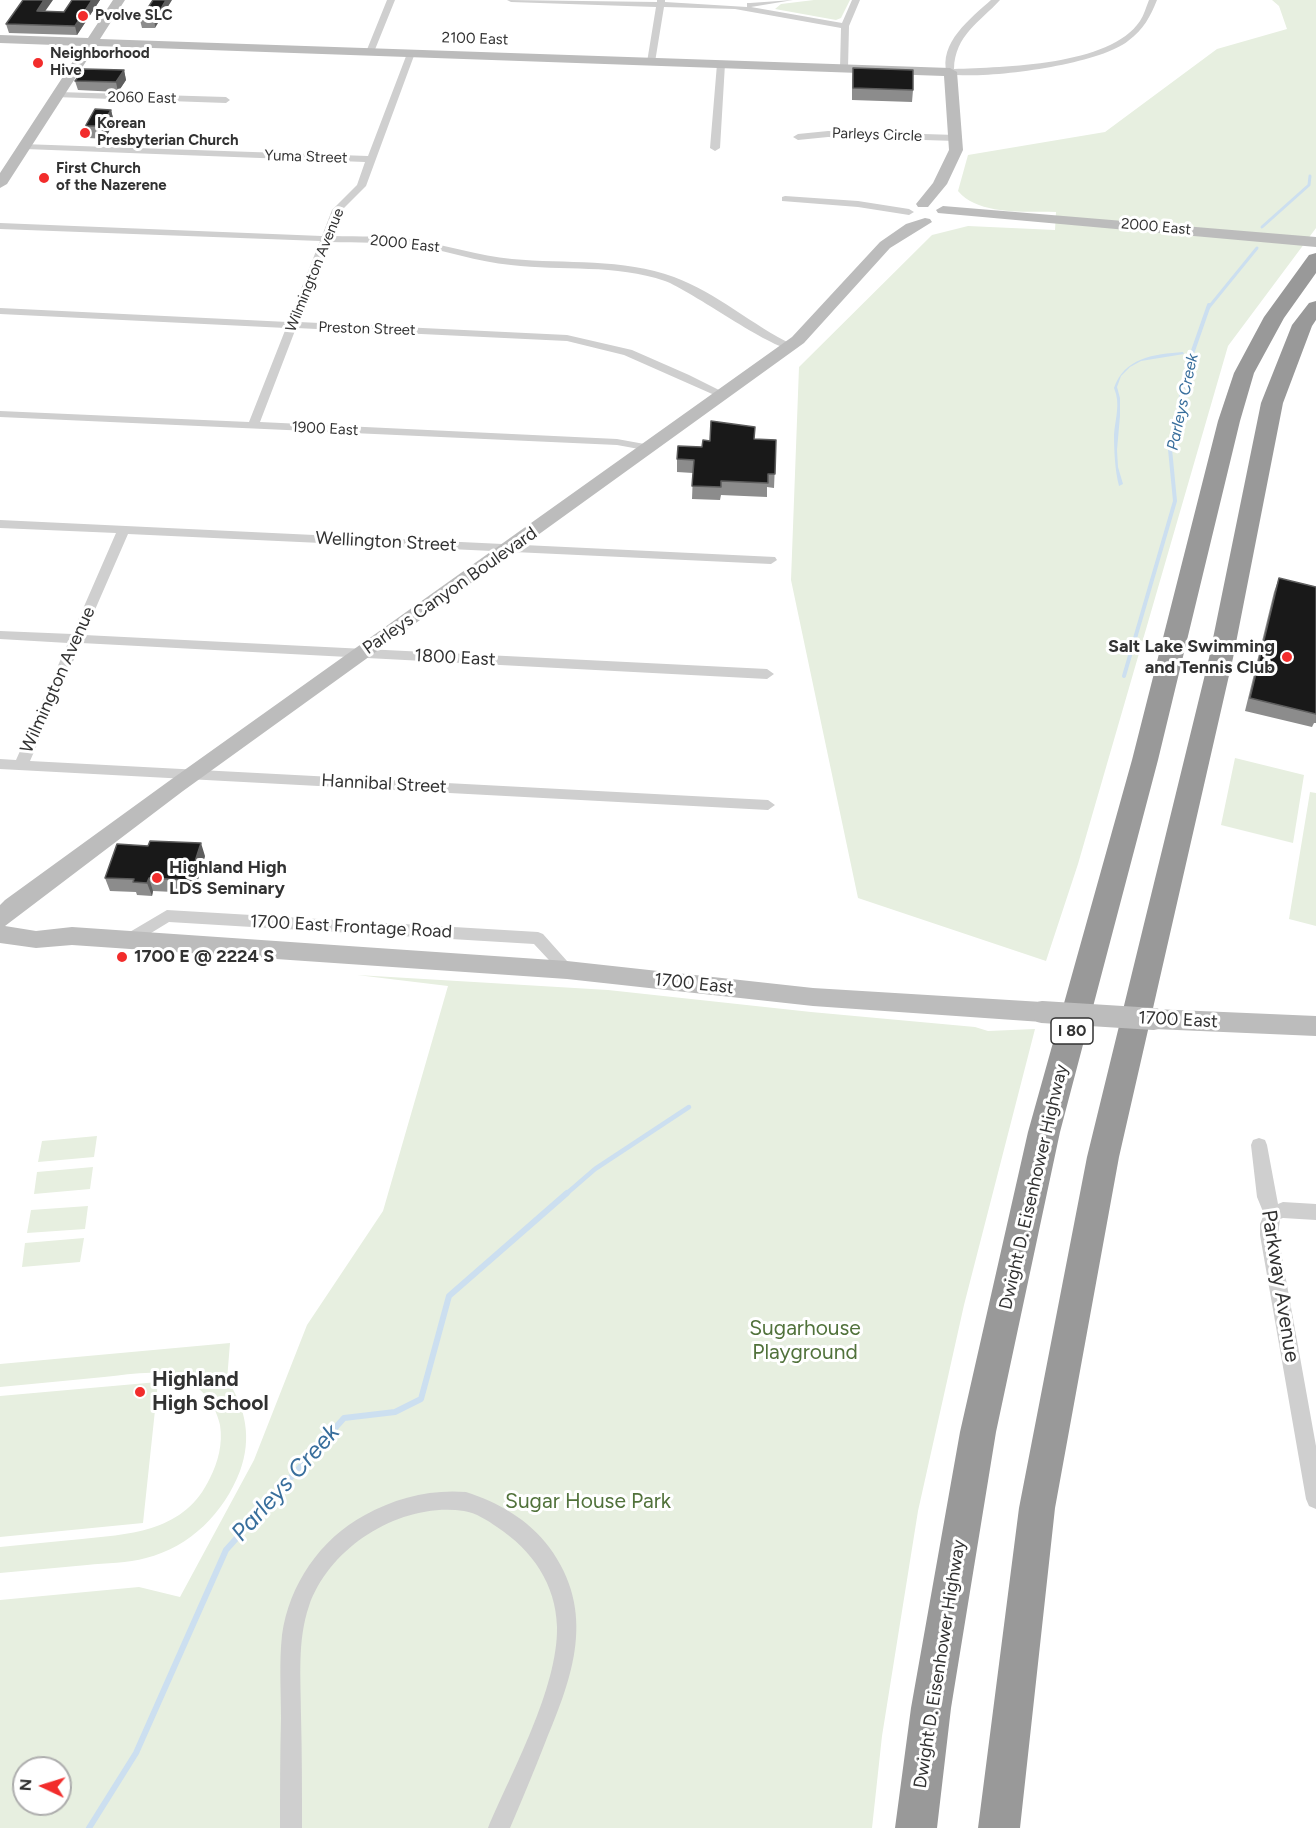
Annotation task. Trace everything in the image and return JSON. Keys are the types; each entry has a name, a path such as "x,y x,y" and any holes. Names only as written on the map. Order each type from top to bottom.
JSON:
{"highway":[{"name":"Dwight D. Eisenhower Highway","path":"916,1828 931,1708 978,1432 1044,1132 1145,760 1229,421 1244,373 1274,317 1315,254"},
{"path":"999,1828 1037,1508 1103,1157 1221,658 1272,404 1302,326 1316,307"}],"street":[{"path":"0,184 119,0"},
{"path":"370,52 392,0"},
{"path":"511,0 661,2 735,7 845,26"},
{"path":"735,7 789,0"},
{"path":"843,68 845,26 856,0"},
{"path":"940,184 943,190 942,212 923,204 940,184 953,160 956,141 950,72 951,52 957,37 996,0"},
{"path":"950,72 1023,69 1087,56 1117,44 1134,32 1147,18 1153,0"},
{"path":"651,62 661,2"},
{"name":"2100 East","path":"0,39 950,72"},
{"name":"Wilmington Avenue","path":"253,426 337,210 359,189 411,53"},
{"path":"715,148 721,64"},
{"name":"2060 East","path":"58,95 226,100"},
{"name":"Parleys Circle","path":"798,137 828,134 956,141"},
{"name":"Yuma Street","path":"25,146 371,159"},
{"path":"785,199 858,204 909,213 925,222"},
{"name":"Parleys Canyon Boulevard","path":"885,245 891,233 913,206 923,204"},
{"name":"2000 East","path":"942,212 996,215 1315,254"},
{"name":"Parleys Canyon Boulevard","path":"0,920 13,906 72,862 789,347 812,328 885,245 911,227 942,212"},
{"name":"2000 East","path":"0,226 410,242 499,261 591,266 657,275 688,288 789,347"},
{"name":"Preston Street","path":"0,311 578,339 635,354 723,395"},
{"name":"1900 East","path":"0,414 617,442 650,448"},
{"name":"Wellington Street","path":"0,524 771,560"},
{"name":"Wilmington Avenue","path":"21,765 124,529"},
{"name":"1800 East","path":"0,635 767,674"},
{"name":"Hannibal Street","path":"0,764 768,805"},
{"name":"1700 East","path":"0,932 18,939 42,941 72,936 567,970 813,997 1154,1019 1316,1026"},
{"name":"Parkway Avenue","path":"1259,1145 1266,1197 1273,1214 1269,1224 1269,1235 1310,1432 1316,1499"},
{"path":"1273,1214 1283,1210 1316,1212"},
{"path":"291,1828 291,1650 294,1620 305,1590 329,1554 350,1535 373,1520 423,1502 465,1502 501,1517 533,1541 556,1575 564,1601 567,1627 565,1659 557,1689 499,1828"}],"green space":[{"path":"814,0 850,0 841,18 836,20 775,9 781,4"},
{"path":"1272,0 1316,0 1316,228 1228,346 1078,864 1046,961 858,898 791,580 799,367 932,235 968,226 1055,230 1056,212 1017,212 978,205 967,199 958,191 968,155 1105,132 1217,49 1287,29 1279,6"},
{"path":"1235,758 1304,775 1293,843 1221,825"},
{"path":"1310,792 1316,793 1316,926 1289,919"},
{"name":"Sugar House Park","path":"357,975 608,990 975,1027 988,1031 1035,1029 964,1305 918,1511 882,1736 872,1828 0,1828 0,1600 139,1587 180,1597 254,1460 307,1325 383,1211 448,986"},
{"path":"97,1136 94,1157 38,1162 42,1141"},
{"path":"93,1167 90,1189 34,1194 37,1172"},
{"path":"88,1206 85,1229 27,1233 31,1210"},
{"path":"84,1238 80,1262 22,1267 25,1243"},
{"path":"230,1343 227,1380 243,1412 246,1447 240,1471 233,1486 225,1501 204,1526 177,1546 139,1560 0,1573 0,1547 120,1535 156,1526 172,1519 187,1509 199,1496 215,1466 221,1439 218,1416 209,1400 197,1387 181,1378 147,1373 0,1387 0,1364"},
{"path":"158,1382 143,1523 0,1537 0,1396"}],"water":[{"path":"1183,352 1184,354 1141,361 1121,376 1117,387 1120,398 1120,416 1117,450 1118,467 1123,484 1119,486 1115,460 1114,435 1117,406 1114,388 1119,378 1125,370 1133,364 1151,356"}],"building":[{"path":"23,0 44,0 37,11 64,12 72,0 92,0 75,26 6,24"},
{"path":"153,0 166,0 154,21 140,20"},
{"path":"853,68 913,70 913,90 853,88"},
{"path":"84,69 124,70 116,82 75,81"},
{"path":"95,109 111,110 101,126 86,126 86,125"},
{"path":"711,421 755,427 754,439 776,440 775,474 768,474 768,483 721,481 721,487 692,486 694,460 677,459 678,446 702,447 703,440 710,441"},
{"name":"Salt Lake Swimming and Tennis Club","path":"1279,578 1316,587 1316,714 1250,698"},
{"path":"150,841 201,843 189,880 149,878 147,883 133,882 134,879 105,878 117,844 148,846"}],"waterway":[{"name":"Parleys Creek","path":"1262,227 1309,185 1310,176"},
{"name":"Parleys Creek","path":"1209,307 1257,248"},
{"name":"Parleys Creek","path":"1124,676 1175,501 1170,449 1187,368 1209,305"},
{"name":"Parleys Creek","path":"565,1195 595,1169 689,1107"},
{"name":"Parleys Creek","path":"89,1828 136,1753 226,1550 344,1418 395,1412 421,1399 449,1296 567,1193"}],"place":[{"name":"Pvolve SLC","path":"83,16"},
{"name":"Neighborhood Hive","path":"38,63"},
{"name":"Korean Presbyterian Church","path":"85,133"},
{"name":"First Church of the Nazerene","path":"44,178"},
{"name":"Salt Lake Swimming and Tennis Club","path":"1287,657"},
{"name":"Highland High LDS Seminary","path":"157,878"},
{"name":"1700 E @ 2224 S","path":"122,957"},
{"name":"Highland High School","path":"140,1392"}],"park label":[{"name":"Sugarhouse Playground","path":"805,1341"}]}
